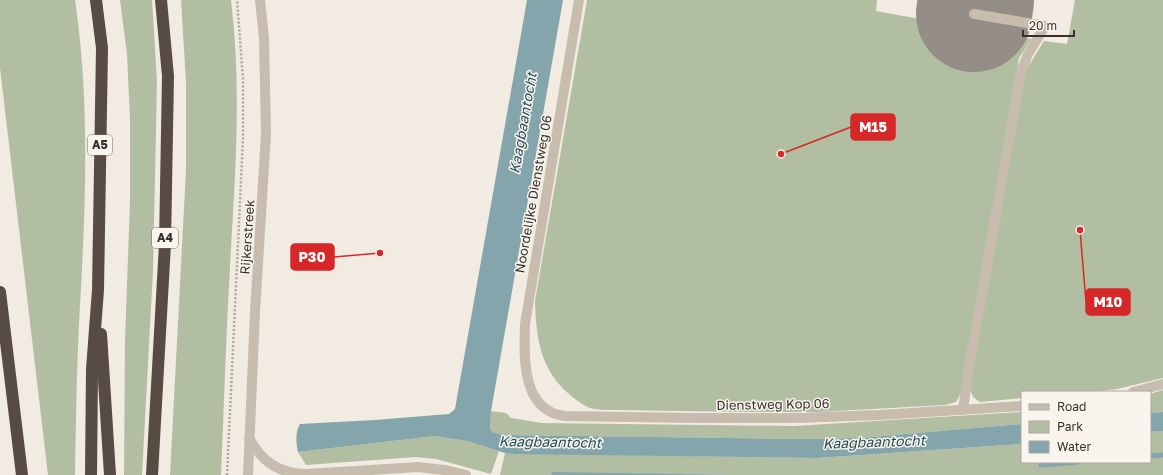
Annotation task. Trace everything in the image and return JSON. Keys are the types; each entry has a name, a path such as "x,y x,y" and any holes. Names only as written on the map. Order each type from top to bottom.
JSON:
{"highway":[{"name":"A5","path":"91,475 92,369 98,290 102,48 96,0"},
{"name":"A4","path":"152,475 165,244 168,76 161,0"},
{"name":"A5","path":"98,290 110,475"},
{"path":"0,292 22,475"}],"street":[{"name":"Rijkerstreek","path":"248,475 255,312 266,134 264,38 260,0"},
{"name":"Noordelijke Dienstweg 06","path":"532,393 525,366 525,324 579,0"},
{"path":"963,410 969,367 1021,72 1028,54 1045,26 974,14"},
{"path":"1137,391 1163,384"},
{"name":"Dienstweg Kop 06","path":"532,393 544,408 551,413 564,416 765,418 880,415 1021,406"},
{"path":"249,438 267,462 280,470 292,473 306,474 418,467 444,470 466,475"}],"path":[{"name":"Rijkerstreek","path":"227,475 243,140 243,79 237,0"}],"green space":[{"path":"0,0 75,0 80,42 85,112 85,182 75,475 48,475 0,68"},
{"path":"120,0 152,0 157,81 153,271 142,475 124,475 125,340 130,201 130,118 127,54"},
{"path":"181,0 231,0 234,33 237,100 234,199 227,318 221,475 170,475 186,170 186,82"},
{"path":"587,0 877,0 876,11 1031,39 1019,58 961,393 956,402 945,405 818,412 605,410 590,408 584,405 569,394 559,384 546,363 542,352 537,327 535,301"},
{"path":"1075,0 1163,0 1163,378 1117,389 1098,391 1021,391 1021,398 980,402 973,397 970,389 1024,77 1028,67 1044,41 1067,44"},
{"path":"1163,390 1163,412 1151,413 1151,394"},
{"path":"491,411 506,413 511,418 542,423 794,426 1021,412 1021,424 860,438 796,439 503,435 491,432"},
{"path":"1163,431 1163,475 742,475 552,473 551,475 500,475 505,453 817,458 1021,444 1021,463 1151,463 1151,432"},
{"path":"435,436 467,441 499,451 491,474 436,459 416,457 306,465 298,452"}],"water":[{"name":"Kaagbaantocht","path":"527,0 563,0 491,411 490,429 492,432 503,435 796,439 860,438 1021,424 1021,444 817,458 515,454 505,453 467,441 435,436 298,452 296,438 300,424 449,414 455,409"},
{"path":"1163,412 1163,431 1151,432 1151,413"},
{"path":"552,472 742,475 551,475"}],"waterway":[{"path":"1151,456 1163,455"},
{"path":"1041,465 1066,463"}],"runway":[{"path":"974,14 976,0"}],"place":[{"name":"M15","path":"781,154"},
{"name":"M10","path":"1080,230"},
{"name":"P30","path":"380,253"}]}
